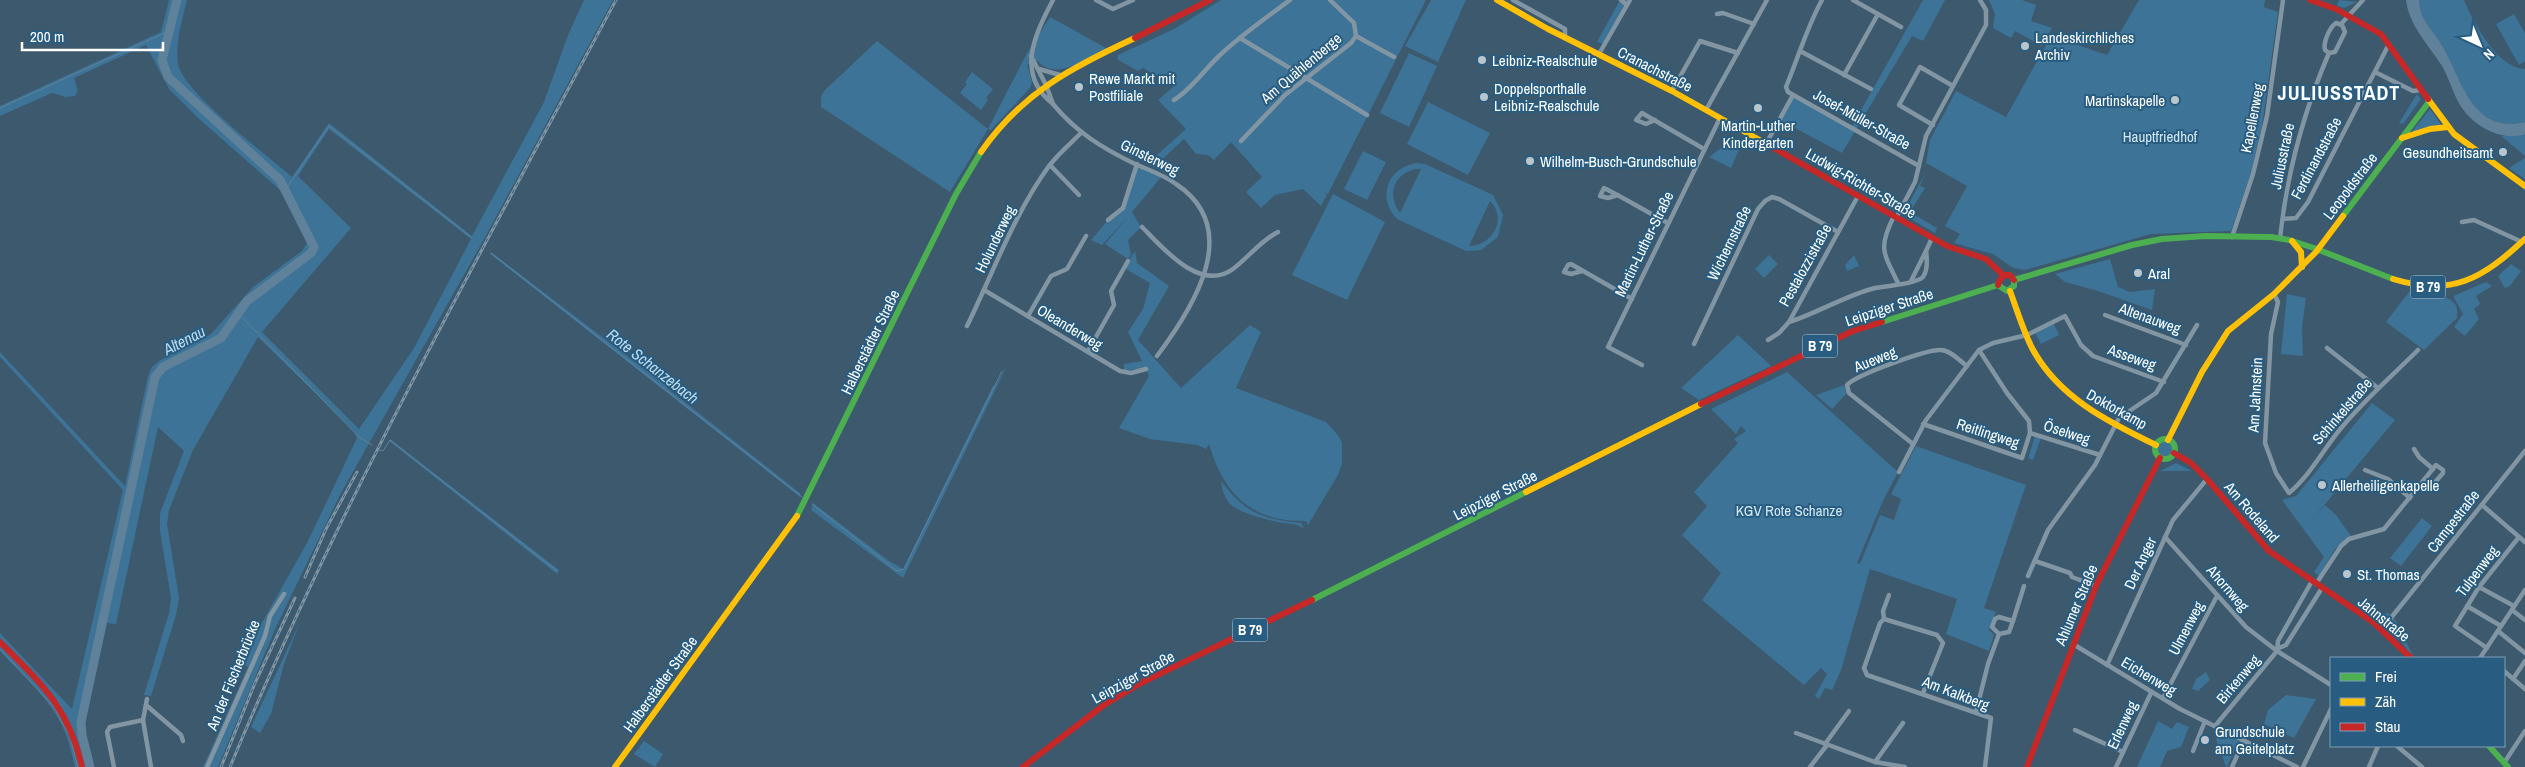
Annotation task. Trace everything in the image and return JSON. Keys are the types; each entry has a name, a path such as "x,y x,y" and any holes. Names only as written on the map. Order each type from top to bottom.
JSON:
{"main road":[{"name":"Halberstädter Straße","path":"615,767 796,518 965,177 1000,127 1019,106 1046,84 1176,21 1210,0"},
{"name":"Cranachstraße","path":"1497,0 1565,38 1600,54 1706,110"},
{"path":"2310,0 2376,30 2389,43 2448,127 2470,147 2525,186"},
{"name":"Leopoldstraße","path":"2319,249 2429,102"},
{"name":"Ludwig-Richter-Straße","path":"1706,110 1932,238 1967,254 1987,258 1997,266 2003,275"},
{"path":"2402,138 2425,130 2448,127"},
{"name":"B 79","path":"2014,280 2149,241 2232,237 2291,240 2319,249 2403,283 2430,287 2461,284 2475,279 2498,265 2523,240"},
{"path":"2291,240 2301,252 2302,267"},
{"path":"2168,440 2198,380 2225,336 2241,319 2274,294 2319,249"},
{"path":"2003,275 2009,275 2014,280 2014,286 2010,291 2003,290 1998,285 1999,279 2003,275"},
{"name":"Leipziger Straße","path":"1023,767 1104,705 1141,683 1330,592 1683,413 1854,331 1998,285"},
{"name":"Doktorkamp","path":"2010,291 2027,335 2045,369 2065,391 2087,408 2156,445"},
{"path":"2161,440 2168,440 2174,446 2174,453 2168,458 2160,458 2155,451 2156,445 2161,440"},
{"name":"Am Rodeland","path":"2174,453 2191,463 2207,479 2269,551 2314,582"},
{"name":"Ahlumer Straße","path":"2027,767 2072,644 2096,586 2160,458"},
{"name":"Jahnstraße","path":"2314,582 2382,629 2410,657"},
{"path":"0,642 44,689 65,716 74,736 82,767"},
{"path":"2490,747 2506,765"}],"street":[{"path":"1040,89 1032,71 1031,56 1036,36 1053,0"},
{"path":"1096,0 1116,9 1133,0"},
{"path":"1174,100 1182,96 1209,65 1240,38 1290,0"},
{"path":"1330,0 1354,23 1356,36 1394,57"},
{"name":"Cranachstraße","path":"1513,0 1565,29 1565,38"},
{"path":"1600,54 1628,2 1621,0"},
{"path":"1706,110 1767,0"},
{"name":"Josef-Müller-Straße","path":"1822,0 1811,18 1786,87 1788,92 1919,166"},
{"path":"1853,0 1901,27"},
{"path":"1898,283 1883,248 1885,234 1915,182 1924,142 1986,25 1986,10 1980,0"},
{"name":"Kapellenweg","path":"2232,237 2252,174 2267,116 2283,0"},
{"path":"2340,24 2345,32 2335,52 2328,53 2324,45 2332,26 2340,24 2363,0"},
{"path":"1717,14 1723,13 1754,24"},
{"name":"Josef-Müller-Straße","path":"1844,75 1878,14"},
{"name":"Am Quählenberge","path":"1241,141 1306,77 1351,43 1356,36"},
{"path":"1240,38 1367,115"},
{"path":"1672,91 1700,41 1738,53"},
{"name":"Ferdinandstraße","path":"2283,218 2293,219 2299,215 2308,202 2389,43"},
{"name":"Josef-Müller-Straße","path":"1800,51 1871,90"},
{"name":"Juliusstraße","path":"2280,238 2296,141 2328,53"},
{"name":"Ginsterweg","path":"1031,56 1046,84 1053,104"},
{"path":"1037,67 1045,72 1062,75"},
{"path":"1933,124 1899,104 1920,68 1953,86"},
{"path":"2374,72 2413,91 2422,90"},
{"name":"Ginsterweg","path":"1040,89 1081,133 1113,153 1177,184 1198,204 1204,213 1210,233 1206,274 1188,308 1157,356"},
{"name":"Josef-Müller-Straße","path":"1766,144 1793,95"},
{"name":"Martin-Luther-Straße","path":"1642,366 1608,347 1720,118"},
{"path":"1655,120 1704,149"},
{"name":"Holunderweg","path":"967,326 1022,211 1050,165 1081,133"},
{"path":"1108,220 1123,208 1137,164"},
{"path":"1050,165 1079,195"},
{"path":"1618,195 1668,223"},
{"name":"Pestalozzistraße","path":"1768,340 1779,333 1789,322 1858,196"},
{"name":"Wichernstraße","path":"1694,344 1758,209 1765,201 1772,197 1779,199 1838,232"},
{"path":"2462,222 2474,220 2523,240"},
{"path":"1142,227 1185,268 1206,274 1219,275 1229,272 1265,238 1278,232"},
{"path":"1028,316 1051,276 1067,269 1086,236"},
{"path":"1911,281 1932,238"},
{"path":"1789,322 1845,297 1920,279 1926,271 1926,251"},
{"path":"1088,351 1114,305 1111,291 1128,261"},
{"path":"1582,271 1632,299"},
{"name":"Oleanderweg","path":"984,290 1124,373 1146,369"},
{"name":"Am Jahnstein","path":"2274,294 2278,302 2271,334 2265,443 2276,473 2289,493"},
{"name":"Altenauweg","path":"2105,314 2186,345"},
{"name":"Asseweg","path":"1979,350 1993,343 2027,335 2065,316 2082,346 2093,356 2164,382"},
{"path":"2115,424 2123,414 2156,393 2197,325"},
{"path":"2327,348 2378,388"},
{"name":"Aueweg","path":"1913,444 1849,393 1849,383 1867,373 1934,350 1948,352 1967,366"},
{"path":"1899,472 1923,424 1979,350"},
{"name":"Öselweg","path":"1979,350 2007,393 2029,421 2030,433 2100,456 2115,424"},
{"name":"Schinkelstraße","path":"2289,493 2296,487 2343,425 2418,350"},
{"name":"Reitlingweg","path":"1923,424 2022,458 2030,433"},
{"path":"2414,449 2433,469 2436,465 2440,466 2443,472 2430,487 2421,484"},
{"name":"Campestraße","path":"2382,629 2525,451"},
{"path":"2028,576 2055,518 2100,456"},
{"name":"Birkenweg","path":"2278,649 2278,641 2314,582 2338,549 2345,542 2384,530 2433,469"},
{"path":"2365,470 2388,479 2410,498"},
{"name":"Der Anger","path":"2107,665 2165,537 2178,513 2207,479"},
{"path":"2482,505 2525,542"},
{"name":"Ahornweg","path":"2165,537 2207,581 2217,596 2246,627 2330,684"},
{"name":"Tulpenweg","path":"2487,648 2455,626 2479,587 2519,537"},
{"path":"2035,561 2070,573 2072,578 2096,586"},
{"path":"1999,634 2009,632 2024,586"},
{"path":"2479,587 2513,608 2525,620"},
{"name":"Birkenweg","path":"2215,726 2278,649 2286,646 2322,588"},
{"path":"2481,657 2524,593"},
{"name":"An der Fischerbrücke","path":"207,767 265,636 270,616 284,594"},
{"path":"1889,595 1883,612 1884,619 1941,639 1943,643 1923,693"},
{"name":"Ulmenweg","path":"2163,698 2217,596"},
{"path":"2467,606 2499,628 2525,653"},
{"path":"1999,634 1992,627 1995,619 1999,617 2013,621"},
{"name":"Am Kalkberg","path":"1884,619 1880,623 1864,668 1867,675 1991,718 1985,767"},
{"path":"1976,712 1981,698 1980,690 1999,634"},
{"name":"Eichenweg","path":"2072,644 2151,693 2297,767"},
{"path":"2484,653 2488,657"},
{"path":"2513,679 2525,661"},
{"path":"2505,672 2525,689"},
{"name":"Erlenweg","path":"2116,767 2151,693"},
{"path":"147,699 143,720 151,767"},
{"path":"146,705 181,735 184,740"},
{"path":"2303,767 2330,711"},
{"path":"1810,767 1849,712"},
{"path":"114,767 107,732 110,727 143,720"},
{"path":"2193,751 2205,721"},
{"path":"1878,764 1902,723"},
{"path":"2075,730 2123,752"},
{"path":"2506,765 2525,731"},
{"path":"1796,733 1878,764 1905,767"},
{"path":"2232,767 2244,740"},
{"path":"2369,767 2378,747"},
{"path":"2398,747 2422,767"}],"green space":[{"path":"169,0 187,0 177,48 178,64 183,76 210,107 292,177 329,123 472,236 544,102 568,35 584,0 613,0 483,241 340,495 276,627 218,767 203,767 248,667 240,662 308,541 357,438 354,431 258,337 193,450 169,510 167,524 179,598 176,615 151,696 144,695 169,613 171,598 160,531 160,513 184,451 158,427 116,624 107,623 85,721 86,740 94,767 75,767 64,730 52,708 0,651 0,633 72,709 123,490 0,357 0,352 125,486 148,376 152,367 159,361 211,334 253,287 302,251 307,243 280,190 197,117 169,89 146,45 74,78 78,91 75,96 66,97 52,93 0,116 0,106 161,32","holes":["329,129 471,239 414,348 359,429 262,332 351,228 298,176"]},
{"path":"1221,0 1426,0 1328,194 1324,192 1327,195 1321,206 1303,189 1275,195 1261,208 1246,192 1262,177 1231,142 1214,160 1208,155 1196,154 1184,139 1154,167 1147,164 1186,129 1158,100 1174,86 1143,68 1138,71 1118,60 1118,55 1174,29"},
{"path":"1431,0 1466,0 1438,62 1405,46"},
{"path":"1620,0 1630,0 1605,44 1597,42"},
{"path":"1923,0 1945,0 1923,41 1912,36 1842,153 1780,120 1793,95 1851,128"},
{"path":"1989,0 2022,0 2036,5 2031,21 2052,28 2042,46 2015,31 2011,38 1993,28 1995,14"},
{"name":"Hauptfriedhof","path":"2139,0 2265,0 2264,7 2278,12 2262,126 2251,173 2231,231 2151,234 2025,270 2013,268 1993,254 1954,243 1960,234 1945,226 1967,186 1926,163 1930,140 1956,91 2006,117 2051,36 2107,55"},
{"path":"2339,0 2357,2 2344,8 2337,6"},
{"path":"2419,0 2464,0 2480,32 2496,53 2515,67 2525,69 2525,122 2507,124 2493,120 2481,113 2472,103 2443,47 2422,15"},
{"path":"2514,14 2525,33 2525,61 2519,65 2496,24"},
{"path":"1050,17 1108,49 1063,69 1045,67 1038,61 1027,65 1032,82 1030,88 991,130 988,129 1026,55"},
{"path":"877,41 988,129 950,192 821,107 821,96"},
{"path":"1409,53 1437,66 1409,127 1380,113"},
{"path":"972,72 993,89 986,98 988,100 981,110 960,93 967,84 965,82"},
{"path":"2417,94 2421,99 2403,124 2399,123"},
{"path":"1428,102 1490,133 1468,175 1407,144"},
{"path":"2430,109 2440,123 2441,128 2409,135"},
{"path":"2525,134 2525,156 2501,136"},
{"path":"1729,142 1741,145 1731,168 1709,157"},
{"path":"1363,151 1386,162 1367,200 1344,189"},
{"path":"2525,158 2525,179 2509,168"},
{"path":"1417,163 1425,164 1493,195 1503,215 1498,237 1481,250 1466,251 1397,219 1387,202 1386,193 1392,177 1399,170","holes":["1416,169 1421,169 1400,213 1394,199 1394,186 1402,175","1490,201 1498,216 1495,230 1485,242 1469,246"]},
{"path":"1137,164 1162,176 1132,212 1141,227 1128,240 1131,255 1128,259 1105,244 1128,217 1102,245 1091,240 1108,220 1119,213"},
{"path":"1924,175 1920,186 1925,188 1910,212 1937,228 1935,233 1907,217 1904,213"},
{"path":"1333,194 1385,222 1347,300 1292,275"},
{"path":"1135,251 1137,263 1169,286 1138,340 1181,388 1250,325 1261,332 1236,388 1326,422 1338,435 1342,443 1342,464 1338,475 1308,525 1306,521 1270,517 1256,511 1243,502 1223,478 1209,444 1206,449 1197,445 1150,439 1119,428 1149,376 1146,369 1124,370 1124,364 1142,361 1128,332 1143,309 1150,283 1124,268"},
{"path":"491,252 661,382 667,378 672,382 667,388 800,493 800,497 490,254"},
{"path":"1769,255 1778,264 1764,278 1755,269"},
{"path":"1854,255 1859,266 1847,271 1845,265"},
{"path":"2110,259 2118,287 2130,292 2155,289 2152,310 2098,291 2065,282 2055,274"},
{"path":"2511,264 2521,271 2510,286 2505,288 2498,276"},
{"path":"2486,282 2492,286 2476,296 2480,304 2474,309 2479,319 2465,336 2454,327 2463,314 2453,296"},
{"path":"2409,292 2441,296 2454,303 2457,309 2457,318 2424,350 2386,322"},
{"path":"2287,294 2306,298 2302,327 2303,356 2281,354"},
{"path":"2053,322 2059,335 2041,344 2034,331"},
{"path":"1738,335 1771,366 1699,400 1681,388"},
{"path":"1008,364 903,578 811,510 813,503 889,561 903,569 993,386 995,386"},
{"name":"KGV Rote Schanze","path":"1787,372 1898,472 1882,503 1857,563 1860,564 1880,515 1894,520 1901,499 1891,494 1916,446 2026,485 1984,608 1996,612 1989,630 1994,635 1989,651 1946,634 1957,599 1870,569 1841,670 1832,690 1825,688 1819,699 1815,696 1827,674 1821,668 1804,685 1702,600 1721,573 1682,535 1707,506 1694,492 1738,443 1734,439 1746,431 1741,426 1736,434 1711,409"},
{"path":"1844,385 1847,393 1832,409 1816,395"},
{"path":"2372,403 2395,420 2311,521 2325,505 2336,515 2351,536 2335,549 2319,576 2314,572 2324,557 2282,500 2296,496"},
{"path":"2035,436 2041,438 2033,460 2028,458"},
{"path":"390,439 559,570 557,574 389,441"},
{"path":"2165,442 2170,444 2172,449 2170,454 2165,456 2160,454 2158,449 2160,444"},
{"path":"2176,463 2192,471 2160,471"},
{"path":"1221,481 1238,501 1255,512 1275,519 1301,523 1305,530 1295,525 1255,516 1233,507 1226,498"},
{"path":"2422,518 2432,526 2401,566 2390,558"},
{"path":"2388,613 2396,621 2414,657 2402,643 2374,617"},
{"path":"300,622 284,664 271,714 260,733 251,727"},
{"path":"2206,672 2210,680 2198,691 2192,689 2196,679"},
{"path":"2286,695 2316,699 2294,738 2264,724 2268,710"},
{"path":"2158,721 2172,729 2177,722 2189,727 2181,747 2167,751 2160,767 2137,767"},
{"path":"2213,730 2239,741 2227,767 2226,767"},
{"path":"644,741 663,754 655,767 634,754"}],"shaded area":[{"path":"2406,0 2419,0 2422,15 2443,47 2464,89 2481,113 2493,120 2507,124 2525,122 2525,134 2507,136 2497,134 2472,120 2460,105 2443,68 2415,26"}],"waterway":[{"name":"Altenau","path":"90,767 82,735 81,722 155,377 163,367 221,338 247,301 311,253 314,247 280,180 168,77 162,60 177,0"},
{"path":"0,108 169,31"},
{"name":"Rote Schanzebach","path":"286,189 329,126 471,237"},
{"name":"Rote Schanzebach","path":"491,253 802,497"},
{"path":"239,314 359,437 372,445"},
{"name":"Rote Schanzebach","path":"812,504 897,571 904,569 1002,371"},
{"path":"379,450 383,451 390,440 557,571"},
{"path":"0,649 54,707 70,737 78,767"}],"railway":[{"path":"230,767 273,668 365,475 464,284 616,0"},
{"path":"305,577 326,529 357,472"},
{"path":"221,767 255,683 295,598"}],"traffic: fast":[{"path":"2343,216 2429,102"},
{"path":"797,516 956,194 981,152"},
{"path":"2014,280 2132,245 2162,239 2205,236 2271,237 2289,240 2393,279"},
{"path":"1998,285 2007,291 2014,286 2014,280"},
{"path":"1882,322 1998,285"},
{"path":"2165,439 2172,442 2175,449 2172,456 2165,459 2158,456 2155,449 2158,442 2165,439"},
{"path":"1312,600 1526,492"},
{"path":"2490,747 2508,767"}],"traffic: slow":[{"path":"1497,0 1548,29 1672,91 1763,142"},
{"path":"981,152 997,131 1031,98 1069,71 1135,38"},
{"path":"2428,99 2454,134 2525,186"},
{"path":"2402,138 2430,129 2448,127"},
{"path":"2168,440 2202,372 2228,331 2274,294 2316,252 2343,216"},
{"path":"2393,279 2432,286 2449,285 2465,281 2495,265 2525,239"},
{"path":"2292,241 2301,252 2302,267"},
{"path":"2010,291 2032,348 2056,381 2070,394 2103,417 2156,445"},
{"path":"1526,492 1701,404"},
{"path":"615,767 797,516"}],"traffic: jam":[{"path":"1135,38 1210,0"},
{"path":"2310,0 2336,9 2381,34 2428,99"},
{"path":"1763,142 1947,246 1986,259 2003,275"},
{"path":"1998,285 2005,275 2010,275 2014,280"},
{"path":"1701,404 1853,331 1882,322"},
{"path":"2174,453 2191,463 2207,479 2269,551 2373,622 2410,657"},
{"path":"2027,767 2096,586 2160,458"},
{"path":"1023,767 1104,705 1141,683 1312,600"},
{"path":"0,642 52,698 69,728 82,767"}],"place":[{"name":"Landeskirchliches Archiv","path":"2025,46"},
{"name":"Leibniz-Realschule","path":"1482,60"},
{"name":"Rewe Markt mit Postfiliale","path":"1079,87"},
{"name":"Doppelsporthalle Leibniz-Realschule","path":"1484,97"},
{"name":"Martinskapelle","path":"2175,100"},
{"name":"Martin-Luther Kindergarten","path":"1758,108"},
{"name":"Gesundheitsamt","path":"2503,152"},
{"name":"Wilhelm-Busch-Grundschule","path":"1530,161"},
{"name":"Aral","path":"2138,273"},
{"name":"Allerheiligenkapelle","path":"2322,485"},
{"name":"St. Thomas","path":"2347,574"},
{"name":"Grundschule am Geitelplatz","path":"2205,740"}],"district":[{"name":"JULIUSSTADT","path":"2339,92"}]}
